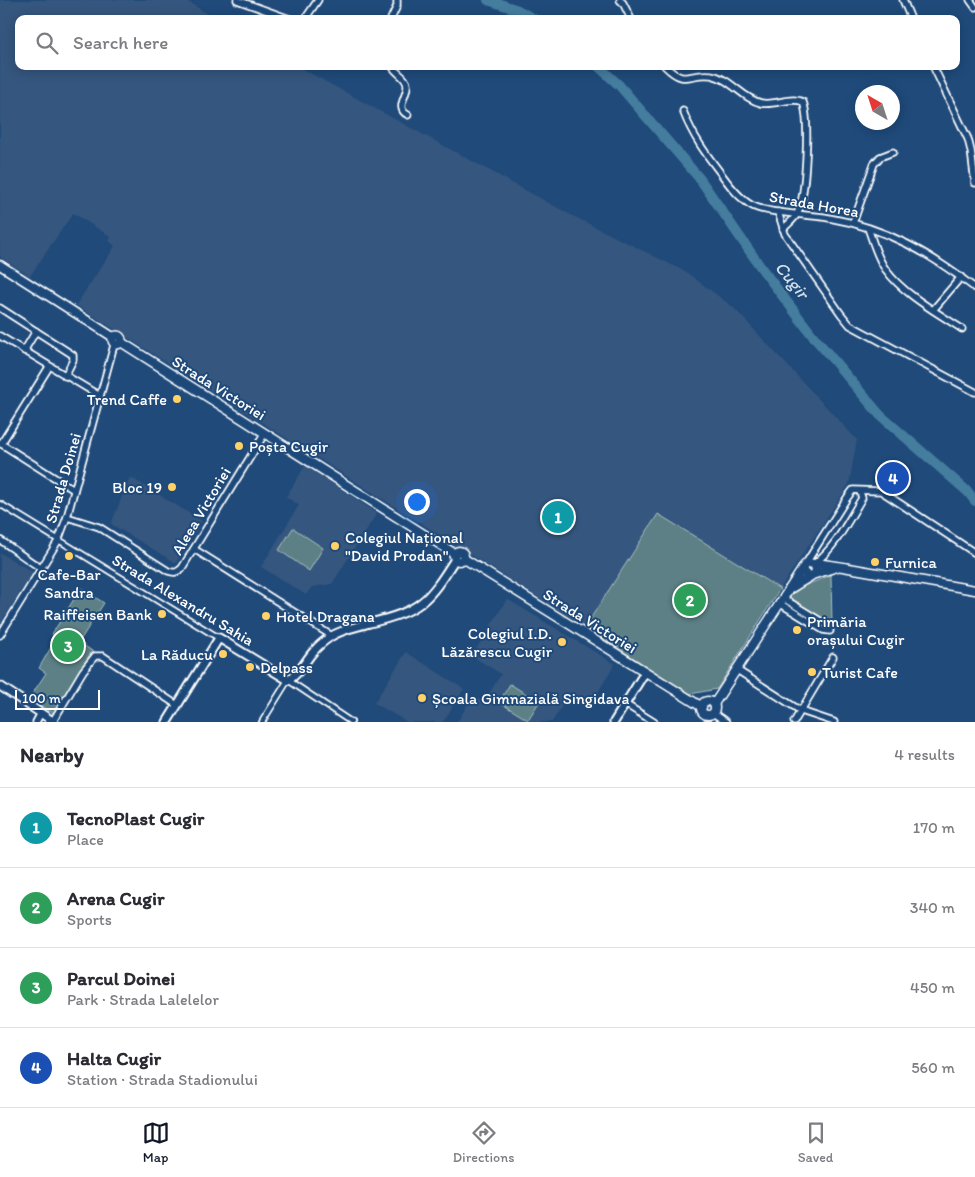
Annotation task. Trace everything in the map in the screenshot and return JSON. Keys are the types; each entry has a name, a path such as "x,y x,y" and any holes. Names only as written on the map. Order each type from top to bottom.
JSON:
{"main road":[{"name":"Strada Victoriei","path":"0,265 116,341 265,433 458,557 702,707"},
{"path":"714,704 708,701 704,703 702,711 709,715 712,713 715,708 714,704 783,597 811,568 840,566 975,590"}],"street":[{"path":"237,0 279,15"},
{"path":"308,15 318,0"},
{"path":"392,15 397,6 397,0"},
{"path":"620,0 629,15"},
{"path":"903,0 909,15"},
{"path":"970,0 975,7"},
{"path":"394,70 408,86 401,107 403,113 408,115"},
{"path":"670,70 677,76 686,78 711,75 760,103 770,104 796,100 803,102 806,151 802,196 798,213 783,229"},
{"path":"935,70 968,139 975,183"},
{"name":"Strada Horea","path":"683,111 701,148 732,188 743,200 752,206 853,224 902,240 975,288"},
{"path":"853,224 874,164 880,157 893,152"},
{"path":"778,212 783,229 840,314 850,325 974,390"},
{"path":"868,228 877,253 886,270 903,288 962,329"},
{"path":"933,310 961,277"},
{"path":"0,308 73,355 73,360 66,376"},
{"path":"24,351 36,331"},
{"path":"0,336 100,396"},
{"name":"Strada Doinei","path":"0,635 58,541 68,517 116,341"},
{"path":"50,367 1,443 74,490"},
{"name":"Aleea Victoriei","path":"68,517 99,527 172,573 178,572 265,433"},
{"path":"811,568 850,493 857,490 860,492 880,491 975,553"},
{"path":"811,568 825,556 839,536 862,498 860,492"},
{"name":"Strada Alexandru Sahia","path":"0,504 288,680 351,722"},
{"path":"0,540 16,549 20,556 41,568"},
{"path":"194,549 332,636"},
{"path":"262,722 288,680 294,677 313,652 332,636 346,630 398,616 418,606 431,594 458,557"},
{"path":"783,597 825,628"},
{"path":"167,722 219,638"},
{"path":"0,686 54,722 83,671 95,656 103,656 178,705"},
{"path":"794,722 833,657"},
{"path":"737,670 801,711 830,721"},
{"path":"614,722 645,672"},
{"path":"625,704 654,722"},
{"path":"36,722 41,713"},
{"path":"712,713 726,722"}],"shaded area":[{"path":"0,0 185,0 209,15 15,15 15,70 304,70 571,215 686,272 733,307 857,440 849,484 780,589 658,515 585,627 76,305 115,246 109,241 111,237 73,213 30,276 0,257"},
{"path":"305,466 377,513 332,584 312,587 306,595 261,567 299,505 286,497"},
{"path":"130,477 202,521 176,563 111,524"},
{"path":"0,553 33,572 0,624"},
{"path":"507,599 615,664 589,707 569,695 552,722 457,722 473,696 484,702 501,674 472,656"},
{"path":"406,652 464,689 443,722 407,722 374,703"}],"green space":[{"path":"658,514 780,589 717,689 690,694 585,627"},
{"path":"293,528 323,548 309,571 279,550"},
{"path":"831,575 832,625 787,598 804,586"},
{"path":"81,588 104,603 79,642 92,651 53,713 29,699 46,673 39,668 57,637 52,634"},
{"path":"510,684 539,702 528,720 499,702"}],"waterway":[{"name":"Cugir","path":"488,0 527,15"},
{"name":"Cugir","path":"602,70 619,85 700,179 762,269 813,336 880,415 968,492 975,501"}],"place":[{"name":"Trend Caffe","path":"177,399"},
{"name":"Poșta Cugir","path":"239,446"},
{"name":"Halta Cugir","path":"893,478"},
{"name":"Bloc 19","path":"172,487"},
{"name":"TecnoPlast Cugir","path":"558,517"},
{"name":"Colegiul Național \"David Prodan\"","path":"335,546"},
{"name":"Cafe-Bar Sandra","path":"69,556"},
{"name":"Furnica","path":"875,562"},
{"name":"Arena Cugir","path":"690,600"},
{"name":"Raiffeisen Bank","path":"162,614"},
{"name":"Hotel Dragana","path":"266,616"},
{"name":"Primăria orașului Cugir","path":"797,630"},
{"name":"Colegiul I.D. Lăzărescu Cugir","path":"562,642"},
{"name":"Parcul Doinei","path":"68,646"},
{"name":"La Răducu","path":"223,654"},
{"name":"Delpass","path":"250,667"},
{"name":"Turist Cafe","path":"812,672"},
{"name":"Școala Gimnazială Singidava","path":"422,698"}]}
